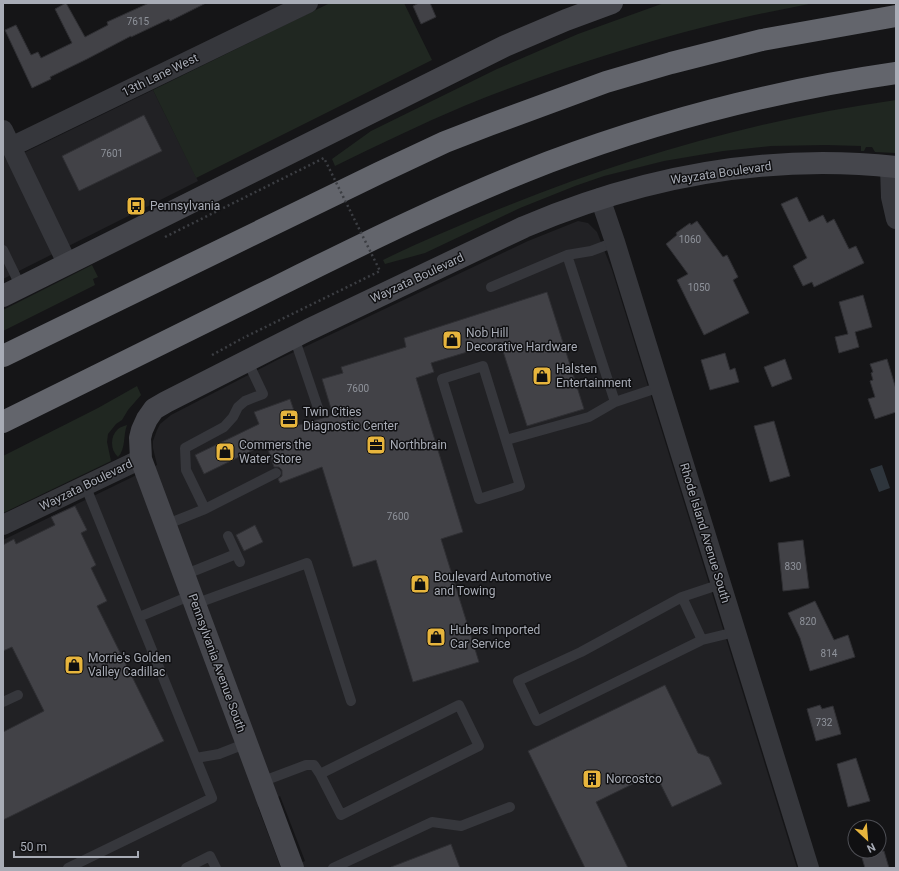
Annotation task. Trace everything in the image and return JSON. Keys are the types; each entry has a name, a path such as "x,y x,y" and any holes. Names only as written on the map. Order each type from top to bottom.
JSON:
{"highway":[{"path":"3,356 379,173 445,142 503,119 606,82 671,62 762,40 896,16"},
{"path":"3,422 392,230 471,193 550,162 618,138 719,109 861,78 896,73"},
{"path":"3,429 87,381"}],"street":[{"name":"13th Lane West","path":"7,138 308,3"},
{"path":"12,291 505,46 566,20 612,3"},
{"path":"7,138 68,263"},
{"name":"Wayzata Boulevard","path":"3,525 141,459 140,438 142,430 154,409 294,337 524,227 557,213 638,186 681,177 748,167 810,164 893,167"},
{"path":"893,167 890,186 896,219"},
{"name":"Rhode Island Avenue South","path":"600,198 616,242 809,868"},
{"name":"Pennsylvania Avenue South","path":"141,459 293,868"}],"lane":[{"path":"491,287 567,256 591,251 616,242"},
{"path":"3,250 12,291"},
{"path":"567,256 615,402"},
{"path":"294,337 318,408"},
{"path":"205,509 186,470 185,448 224,427 244,401 263,394 247,360"},
{"path":"483,366 506,440 520,486 479,499 442,379 483,366"},
{"path":"506,440 589,417 615,402 660,387"},
{"path":"165,525 205,509 276,473"},
{"path":"68,868 212,798 85,485"},
{"path":"139,618 190,591 238,558 228,536"},
{"path":"190,591 308,563 351,701"},
{"path":"721,584 682,597 581,652 518,681 537,721 702,640 735,632"},
{"path":"682,597 702,640"},
{"path":"3,702 18,695"},
{"path":"261,782 306,765 314,765 340,815 479,746 459,705 320,774"},
{"path":"196,758 219,754 247,743"},
{"path":"333,868 432,822 462,826 510,807"},
{"path":"186,868 210,856 216,868"}],"path":[{"path":"165,237 324,158 380,270 243,338"}],"shaded area":[{"path":"330,3 404,3 432,60 196,178 153,90"},
{"path":"664,3 814,3 677,34 554,72 464,106 335,166 332,159 371,131 497,69 578,34"},
{"path":"153,90 198,181 3,279 3,154 7,161"},
{"path":"896,100 895,153 875,152 872,147 866,147 864,151 861,151 861,146 771,146 723,151 664,161 604,176 575,186 520,208 425,253 385,264 383,260 407,248 532,196 634,160 737,131 843,108"},
{"path":"578,221 588,223 597,232 612,270 797,868 291,868 305,861 280,796 258,807 281,868 3,868 3,540 157,465 153,441 160,424 171,415 277,360 528,241"},
{"path":"92,265 98,277 93,279 95,285 3,331 3,310"},
{"path":"137,386 141,395 128,410 122,420 116,424 108,434 107,442 111,461 3,513 3,456 98,408"},
{"path":"127,425 121,454 118,457 112,447 112,439 118,429"},
{"path":"882,465 890,488 879,492 870,469"}],"building":[{"path":"66,3 85,37 108,25 107,22 149,3 206,3 170,21 169,19 131,36 50,77 51,79 32,88 5,30 16,25 31,55 38,52 41,58 72,43 55,9"},
{"path":"419,3 430,3 436,17 421,24 413,6"},
{"path":"144,115 162,151 79,191 62,156"},
{"path":"797,197 809,222 823,215 827,223 834,219 849,249 856,246 864,263 814,287 812,282 803,286 793,266 807,258 781,204"},
{"path":"697,221 723,257 727,255 738,277 733,280 749,313 704,335 677,280 688,274 666,244 677,235 676,233 690,223 691,225"},
{"path":"547,292 584,409 527,426 500,342 431,363 434,372 416,378 463,532 441,539 479,662 413,682 376,560 353,567 322,467 280,483 278,479 282,476 282,470 279,467 274,467 266,444 204,474 195,455 259,424 254,412 290,399 299,425 333,415 322,379 343,373 341,367 406,347 404,338"},
{"path":"863,295 872,327 855,332 859,347 839,353 835,337 848,334 839,302"},
{"path":"725,353 730,370 735,368 739,382 710,390 701,360"},
{"path":"785,359 792,379 772,387 764,367"},
{"path":"887,359 896,389 896,412 875,419 868,399 875,397 870,381 873,380 871,373 873,372 870,364"},
{"path":"774,421 790,476 770,482 754,426"},
{"name":"Morrie's Golden Valley Cadillac","path":"75,506 87,530 81,533 96,565 91,568 107,601 97,606 164,741 3,820 3,732 44,711 12,647 3,651 3,545 14,539 16,544 55,525 51,517"},
{"path":"255,525 263,542 244,551 236,535"},
{"path":"803,540 809,588 783,591 778,543"},
{"path":"815,601 834,640 848,635 855,657 810,671 800,638 788,613"},
{"name":"Norcostco","path":"665,685 698,753 709,757 722,784 672,807 655,773 596,802 628,868 585,868 528,751"},
{"path":"820,705 822,709 833,706 841,734 816,741 807,709"},
{"path":"856,758 870,801 848,807 837,764"},
{"path":"451,844 460,868 391,868 391,867"},
{"path":"862,859 886,859 889,868 865,868"}],"place":[{"name":"Pennsylvania","path":"136,206"},
{"name":"Nob Hill Decorative Hardware","path":"452,340"},
{"name":"Halsten Entertainment","path":"542,376"},
{"name":"Twin Cities Diagnostic Center","path":"289,419"},
{"name":"Northbrain","path":"376,445"},
{"name":"Commers the Water Store","path":"225,452"},
{"name":"Boulevard Automotive and Towing","path":"420,584"},
{"name":"Hubers Imported Car Service","path":"436,637"},
{"name":"Morrie's Golden Valley Cadillac","path":"74,665"},
{"name":"Norcostco","path":"592,779"}]}
